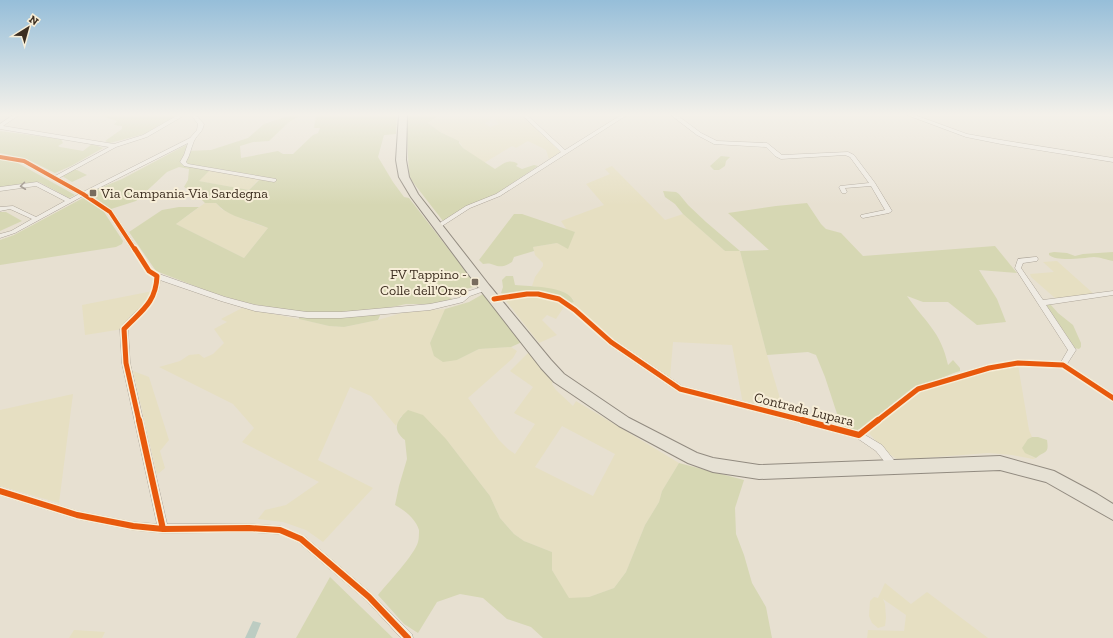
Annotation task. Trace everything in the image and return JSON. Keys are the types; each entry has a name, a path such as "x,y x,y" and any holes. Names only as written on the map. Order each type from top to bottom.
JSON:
{"main road":[{"path":"402,145 401,160 404,177 414,195 485,288 559,378 624,422 693,458 727,468 759,472 895,468 1000,462 1049,476 1092,499 1113,513"}],"street":[{"path":"107,145 114,146"},
{"path":"56,178 118,145"},
{"path":"0,236 13,232 69,201 181,145"},
{"path":"190,145 183,162 186,164 274,180"},
{"path":"556,145 564,152"},
{"path":"437,227 468,207 498,196 576,145"},
{"path":"757,145 767,145 781,157 846,153 852,156 873,184 889,211 863,216"},
{"path":"1021,145 1113,160"},
{"path":"0,157 24,161 83,194 110,212 149,271 157,276 216,297 255,308 307,315 341,315 430,307 461,300 468,294 485,288"},
{"path":"0,189 38,184 69,201"},
{"path":"844,192 842,187 873,184"},
{"path":"0,208 12,207 36,219"},
{"path":"1035,259 1020,261 1018,268 1072,350 1063,365 1113,398"},
{"path":"157,276 156,293 148,306 124,329 126,363 163,529"},
{"path":"1041,303 1113,293"},
{"name":"Contrada Lupara","path":"494,299 527,294 538,294 559,299 575,310 611,342 680,389 859,435 918,389 989,368 1018,363 1063,365"},
{"path":"859,435 879,448 895,468"},
{"path":"0,491 77,515 133,526 163,529 249,528 280,530 294,535 301,539 369,597 408,638"}],"shaded area":[{"path":"461,145 522,145 516,148 512,146 484,163 463,148"},
{"path":"536,145 554,145 561,152 549,159 546,150"},
{"path":"612,166 665,220 683,214 725,251 740,251 767,355 785,415 743,404 732,345 673,342 670,378 611,339 571,303 574,302 573,299 568,295 560,291 532,286 535,277 543,266 543,263 535,255 533,247 557,243 567,248 575,232 567,230 561,221 604,205 586,184 610,174 605,169"},
{"path":"210,170 260,178 249,190 198,181"},
{"path":"205,203 216,203 221,209 242,219 268,228 244,258 176,224"},
{"path":"1057,261 1095,295 1056,299 1031,277 1030,274 1054,272 1043,262"},
{"path":"153,291 144,305 123,329 85,335 82,305"},
{"path":"532,296 551,299 566,304 556,319 547,315 542,320 557,335 539,343 506,301 510,298"},
{"path":"242,308 329,326 344,327 378,320 405,312 445,309 430,343 457,360 479,349 511,347 517,351 513,358 468,398 499,440 515,454 535,424 514,413 533,387 510,371 529,352 553,378 552,384 556,390 573,406 576,401 679,463 662,491 659,502 645,525 626,572 614,588 589,597 569,599 552,570 552,552 524,541 514,534 500,518 490,496 446,439 401,416 396,426 371,396 350,387 318,460 373,488 323,542 306,530 283,522 258,519 265,510 286,505 319,482 242,442 254,428 233,404 159,367 180,361 189,355 199,354 204,358 213,354 224,343 214,329 227,322 221,319","holes":["562,426 615,454 593,496 535,467"]},
{"path":"1018,365 1029,430 1032,437 1028,439 1030,456 1036,458 1033,459 988,453 898,460 884,450 868,432 916,394 969,375"},
{"path":"133,371 149,377 169,440 160,451 165,468 157,475"},
{"path":"73,394 59,503 0,486 0,410"},
{"path":"885,583 911,604 927,592 988,638 867,638 868,630 904,631 906,615 883,599 885,604 885,626 878,628 872,623 869,616 870,601 874,597 878,598"},
{"path":"253,621 261,623 255,638 245,638"},
{"path":"74,630 105,632 102,638 69,638"}],"green space":[{"path":"0,145 60,145 58,146 83,151 91,145 103,148 55,173 27,159 0,153"},
{"path":"186,145 188,146 186,151 211,150 227,145 244,145 240,146 241,158 278,151 283,154 293,154 303,145 381,145 378,157 393,182 404,197 409,198 477,286 443,295 453,299 434,304 406,304 383,309 378,320 344,327 329,326 299,319 300,312 247,303 213,293 156,271 129,232 162,210 179,207 199,207 176,224 244,258 268,228 227,212 216,203 205,203 194,192 184,187 188,180 189,169 179,167 167,172 136,201 111,209 90,194 93,191 122,179","holes":["210,170 260,179 249,190 199,181"]},
{"path":"407,145 460,145 495,169 509,162 515,162 518,164 516,166 522,169 534,165 538,166 496,194 465,207 443,221 409,175"},
{"path":"721,156 730,157 726,161 725,166 719,170 714,170 710,166"},
{"path":"0,160 16,162 75,195 69,198 39,182 0,188"},
{"path":"73,170 77,170 87,175 72,182 62,176"},
{"path":"663,191 676,192 679,194 706,222 740,251 725,251 683,214 675,204 665,197"},
{"path":"83,198 104,212 123,241 122,244 116,247 0,265 0,240 14,235"},
{"path":"807,203 826,229 841,233 863,256 995,246 1017,273 979,270 997,299 1006,322 977,325 948,302 923,302 907,296 931,327 941,343 948,365 953,360 960,368 960,371 914,387 862,428 855,431 842,429 816,355 808,352 767,355 740,251 769,250 728,213"},
{"path":"0,212 6,212 22,221 0,231"},
{"path":"514,214 522,214 575,232 568,249 557,243 533,247 534,251 514,257 512,262 507,265 499,266 487,263 483,264 479,260"},
{"path":"1113,252 1113,261 1099,257 1064,259 1049,255 1049,253 1067,253 1075,256"},
{"path":"506,276 513,276 515,285 548,288 564,292 570,296 574,302 571,303 554,296 538,293 503,294 501,293 503,287 502,280"},
{"path":"483,294 522,342 511,347 479,349 457,360 443,362 434,356 430,343 445,309 469,302"},
{"path":"1050,304 1058,313 1073,325 1081,343 1081,347 1079,349 1075,348 1048,308 1047,305"},
{"path":"408,410 423,415 446,439 490,496 500,518 514,534 524,541 552,552 552,570 569,598 589,597 614,588 626,572 645,525 659,502 662,491 679,463 744,480 735,508 736,534 752,583 766,607 772,638 543,638 531,627 507,619 483,598 460,594 437,602 418,633 404,624 378,595 412,554 419,539 419,530 415,522 406,512 395,505 407,459 405,440 398,432 397,425 401,417"},
{"path":"1032,437 1047,440 1047,450 1036,458 1025,453 1022,448 1028,439"},
{"path":"330,577 393,638 296,638"}],"cycle path":[{"path":"0,157 24,161 83,194 110,212 149,271 157,276 157,286 151,300 124,329 126,363 163,529"},
{"path":"494,299 527,294 538,294 559,299 575,310 611,342 680,389 859,435 918,389 989,368 1018,363 1063,365 1113,398"},
{"path":"0,491 77,515 133,526 163,529 249,528 280,530 301,539 369,597 408,638"}],"place":[{"name":"Via Campania-Via Sardegna","path":"93,193"},
{"name":"FV Tappino - Colle dell'Orso","path":"475,282"}]}
